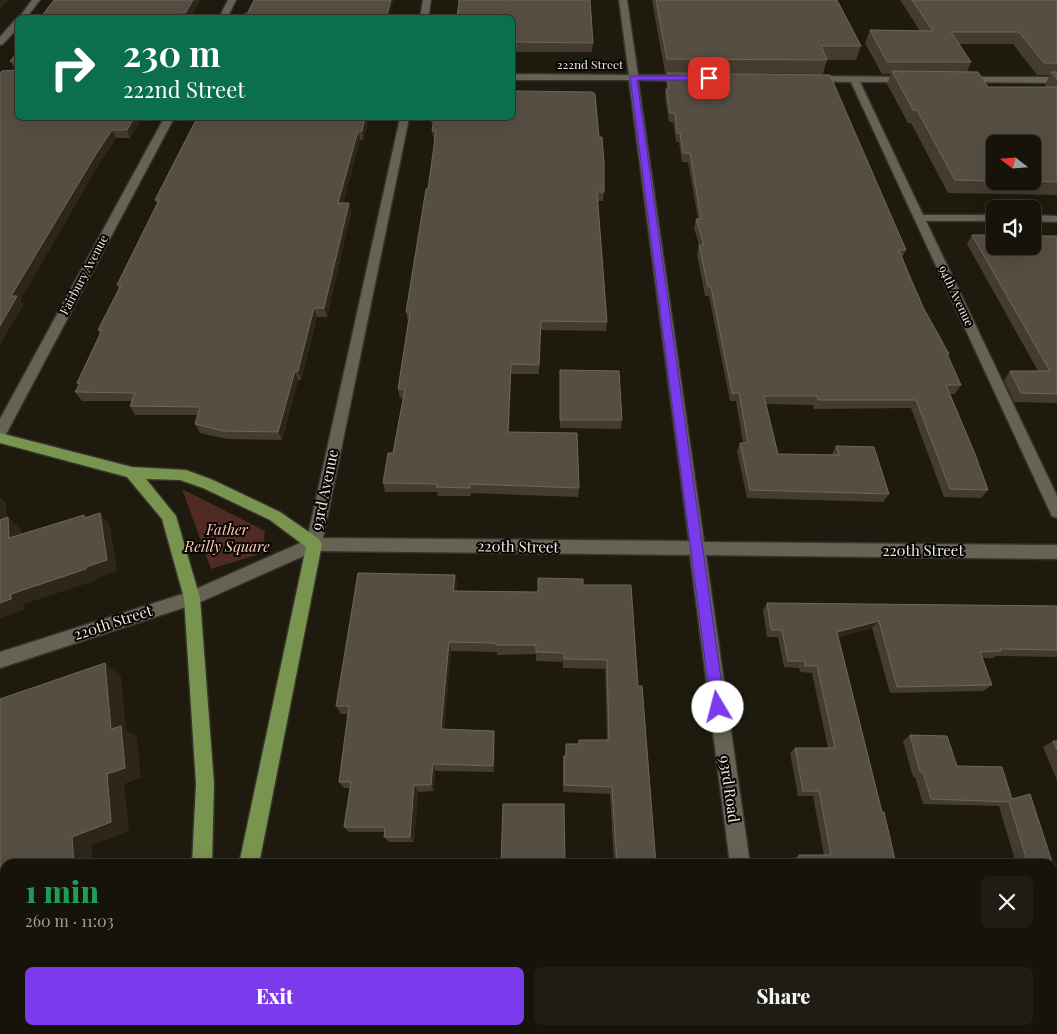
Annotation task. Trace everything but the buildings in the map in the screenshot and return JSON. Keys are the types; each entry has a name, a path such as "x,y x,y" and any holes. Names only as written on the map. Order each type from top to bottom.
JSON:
{"main road":[{"path":"0,438 132,473 181,474 208,484 275,516 314,544"},
{"path":"132,473 168,516 192,598 206,784 202,859"},
{"name":"93rd Avenue","path":"250,859 314,544"}],"street":[{"path":"24,15 36,0"},
{"path":"224,15 232,0"},
{"path":"425,15 428,0"},
{"name":"93rd Road","path":"623,0 739,859"},
{"path":"0,42 15,25"},
{"name":"222nd Street","path":"515,77 700,78"},
{"path":"805,79 920,80"},
{"name":"94th Avenue","path":"854,79 1057,512"},
{"path":"950,80 1057,80"},
{"name":"Fairbury Avenue","path":"0,432 168,120"},
{"name":"93rd Avenue","path":"314,544 404,120"},
{"path":"919,218 986,218"},
{"path":"1041,218 1057,218"},
{"name":"220th Street","path":"0,660 192,598 314,544 696,550 1057,552"}],"green space":[{"name":"Father Reilly Square","path":"182,489 265,531 262,553 211,569"}],"route":[{"path":"709,78 633,78 718,707"}]}
